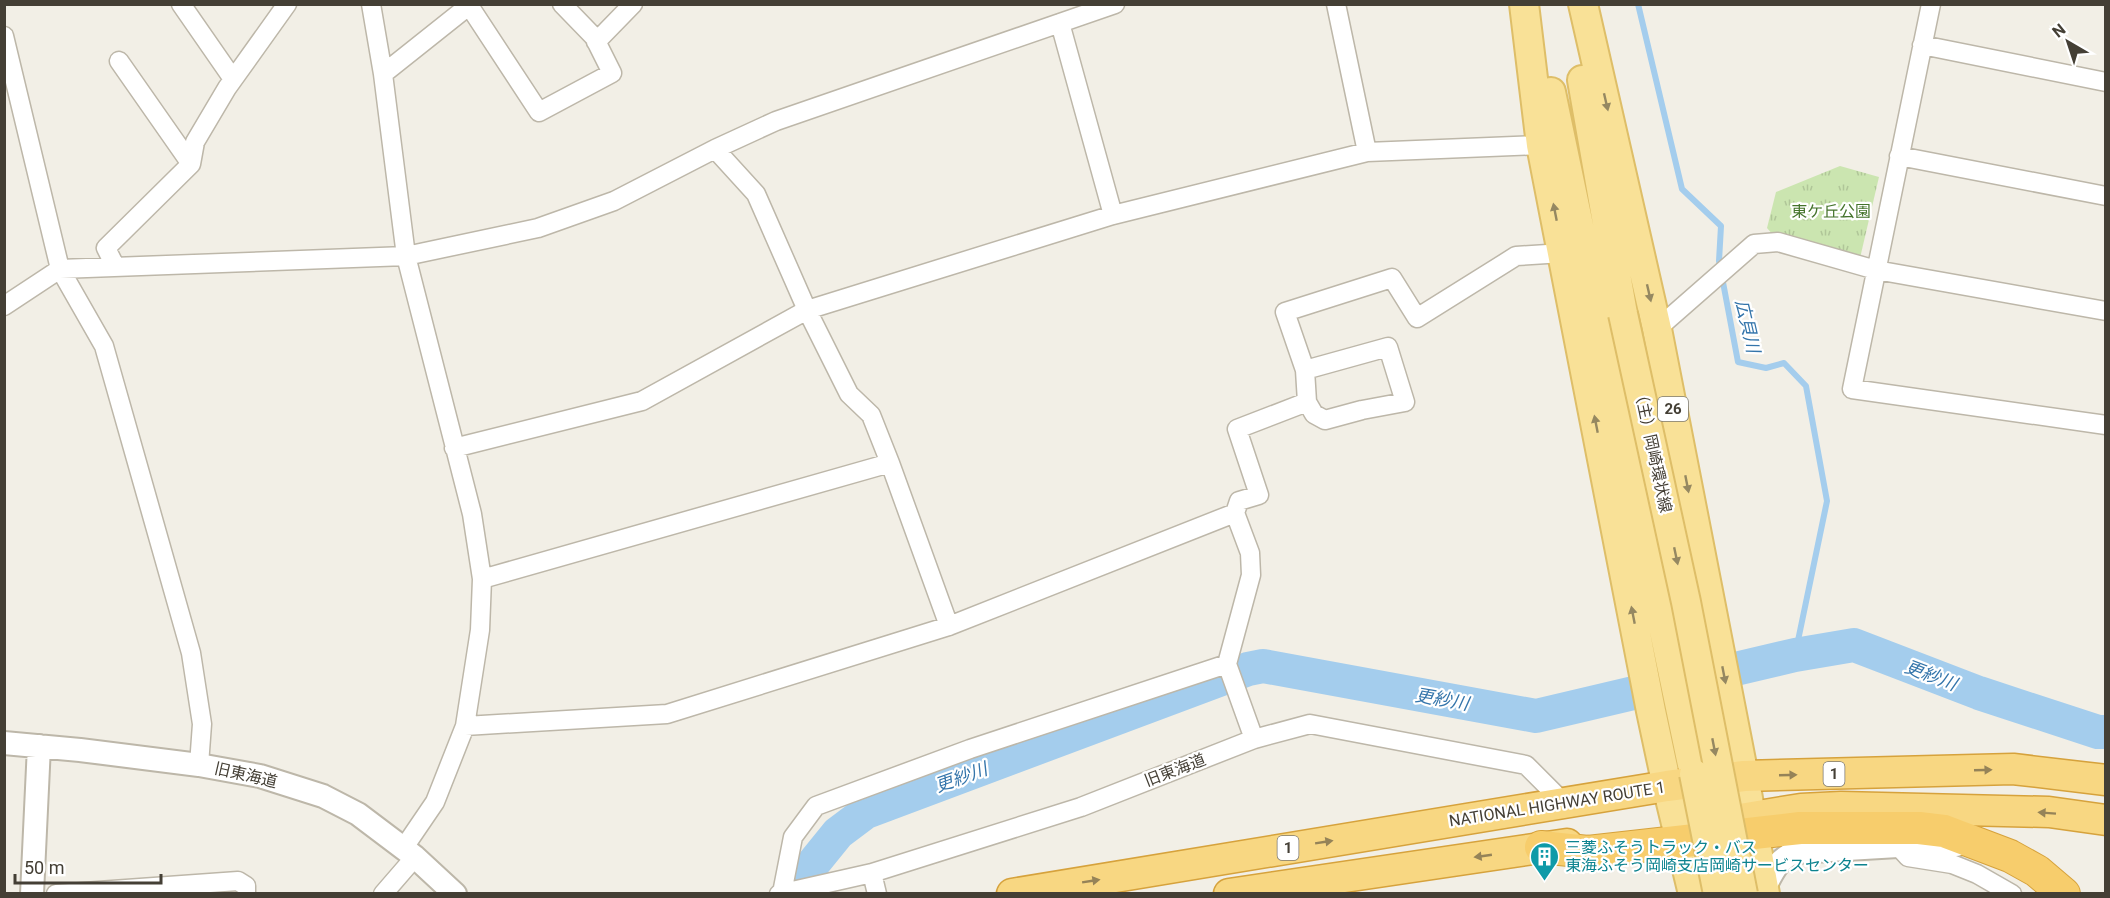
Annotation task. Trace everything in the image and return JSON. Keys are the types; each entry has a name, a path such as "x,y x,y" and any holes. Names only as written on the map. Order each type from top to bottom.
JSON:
{"highway":[{"name":"NATIONAL HIGHWAY ROUTE 1","path":"1012,894 1667,786 1744,776 2013,769 2106,780"},
{"name":"1","path":"1752,825 1802,809 1878,807 2049,813 2106,820"},
{"path":"1541,847 1588,852 1680,835 1752,825 1918,828 1944,831 2010,856 2037,871 2064,894"},
{"name":"1","path":"1229,894 1541,847"}],"main road":[{"path":"1524,4 1541,145 1651,711 1694,894"},
{"name":"（主）岡崎環状線","path":"1532,4 1686,602 1757,892"},
{"name":"（主）岡崎環状線","path":"1569,4 1612,317 1694,774 1718,894"},
{"name":"26","path":"1583,4 1657,329 1744,776 1752,825 1757,892"}],"street":[{"path":"182,4 233,79"},
{"path":"115,266 106,248 191,164 195,142 233,79 287,4"},
{"path":"371,4 383,74 406,256 472,514 482,579 480,630 465,726 435,802 409,853 383,894"},
{"path":"383,74 470,6 539,112 612,73 594,37 562,4"},
{"path":"596,42 633,4"},
{"path":"4,306 60,270 406,256 538,228 614,201 715,149 776,121 1115,4"},
{"path":"1336,4 1367,152"},
{"path":"1931,4 1852,389 2106,425"},
{"path":"1060,23 1113,215"},
{"path":"4,36 60,270 104,346 188,642 202,724 199,765"},
{"path":"1922,45 2106,82"},
{"path":"119,61 191,164"},
{"path":"454,447 642,401 807,310 1113,215 1367,152 1541,145"},
{"path":"715,149 756,194 807,310 849,394 871,415 949,626"},
{"path":"1899,156 2106,196"},
{"path":"1657,329 1754,244 1778,242 1876,270 2106,311"},
{"path":"1305,370 1388,347 1405,402 1324,420 1314,414 1307,402 1305,370 1285,312 1392,278 1417,318 1516,256 1563,253"},
{"path":"1254,739 1227,664 1251,575 1250,553 1235,513 1239,501 1259,495 1237,429 1307,402"},
{"path":"482,579 890,463"},
{"path":"465,726 666,714 949,626 1235,513"},
{"path":"780,893 793,837 816,806 970,749 1227,664"},
{"name":"旧東海道","path":"780,893 872,873 1081,807 1254,739 1310,724 1526,765 1564,803"},
{"name":"旧東海道","path":"4,743 199,765 260,776 322,796 358,814 409,853 455,894"},
{"path":"32,894 39,746"},
{"path":"1757,892 1776,866 1788,855 1807,851 1941,844 1987,847"},
{"path":"1898,846 1908,856 1952,864 1977,874 2012,894"},
{"path":"872,873 877,894"},
{"path":"56,894 238,881 246,886 246,894"}],"green space":[{"name":"東ケ丘公園","path":"1840,166 1879,177 1860,258 1774,236 1767,228 1776,192"}],"waterway":[{"name":"広貝川","path":"1638,4 1682,189 1721,226 1719,261 1738,362 1766,368 1784,363 1806,386 1827,501 1795,655"},
{"name":"更紗川","path":"808,870 838,833 866,812 1248,669 1263,666 1536,716 1795,655 1854,645 1979,693 2098,732 2106,732"}],"place":[{"name":"三菱ふそうトラック・バス 東海ふそう岡崎支店岡崎サービスセンター","path":"1544,882"}]}
